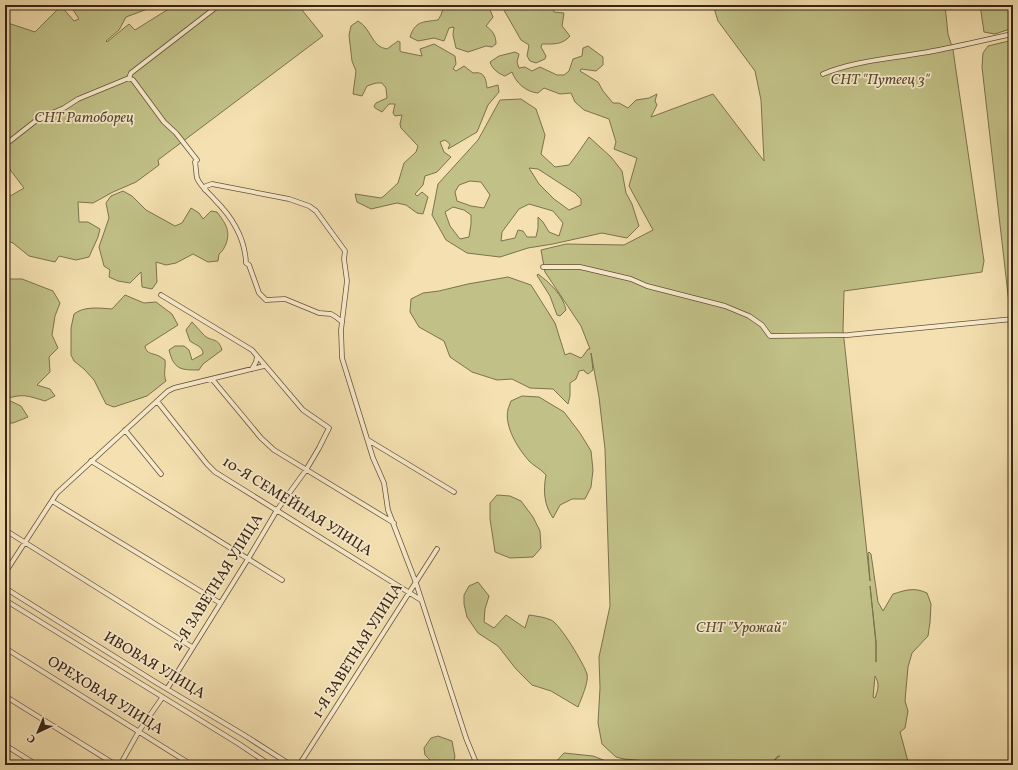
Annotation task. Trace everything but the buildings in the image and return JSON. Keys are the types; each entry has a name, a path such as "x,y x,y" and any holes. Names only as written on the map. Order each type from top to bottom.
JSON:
{"street":[{"path":"5,145 29,125 48,114 129,78 131,73 218,5"},
{"path":"823,74 840,67 866,61 923,53 1013,34"},
{"path":"129,78 133,80 164,122 176,133 197,160 195,162 197,179 236,225 246,254 246,263 249,265 261,297 266,300 285,298 319,313 330,314 342,322"},
{"path":"205,190 206,186 212,184 289,199 316,211 345,251 344,259 347,281 341,330 342,358 373,458 384,483 388,510 422,600 466,738 477,765"},
{"path":"543,267 580,267 631,279 648,286 725,306 749,316 762,325 770,336 848,335 1013,319"},
{"path":"5,573 57,493 168,391 174,388 264,366 257,356 246,346 160,295"},
{"path":"252,370 257,356"},
{"name":"2-Я ЗАВЕТНАЯ УЛИЦА","path":"167,689 277,510 306,470 329,428 303,410 264,366"},
{"path":"212,379 264,442 274,450 394,523"},
{"name":"10-Я СЕМЕЙНАЯ УЛИЦА","path":"157,400 211,468 220,475 422,600"},
{"path":"125,430 161,474"},
{"path":"367,439 454,492"},
{"path":"91,462 282,580"},
{"path":"52,500 220,603"},
{"path":"5,530 192,647"},
{"name":"1-Я ЗАВЕТНАЯ УЛИЦА","path":"299,765 437,549"},
{"name":"ИВОВАЯ УЛИЦА","path":"5,588 291,765"},
{"name":"ИВОВАЯ УЛИЦА","path":"5,600 239,744 270,765"},
{"name":"ОРЕХОВАЯ УЛИЦА","path":"5,648 192,765"},
{"path":"5,696 116,765"},
{"path":"120,765 139,732 162,698"},
{"path":"5,745 37,765"}],"green space":[{"name":"СНТ Ратоборец","path":"70,5 165,5 150,8 126,17 119,30 106,41 107,42 129,24 135,30 175,5 298,5 323,36 158,160 159,165 136,182 93,203 78,202 79,222 88,222 100,229 98,237 89,257 76,260 59,256 55,262 29,256 13,243 5,240 5,199 24,188 5,163 5,22 35,32 61,6 74,21 79,19"},
{"path":"444,5 488,5 493,17 486,26 494,34 496,44 492,47 486,46 468,52 456,48 453,35 454,27 449,28 444,41 434,38 418,41 410,37 414,28 420,23 438,20"},
{"path":"501,5 552,5 554,12 564,13 562,26 570,36 564,41 554,44 542,44 541,47 546,56 545,59 536,63 530,61 527,56 529,45 521,40"},
{"name":"СНТ \"Урожай\"","path":"713,5 945,5 948,34 953,50 984,261 982,272 844,291 843,330 870,581 869,552 871,554 878,602 883,611 893,594 902,591 918,590 927,593 931,604 928,636 912,653 908,667 905,701 908,711 905,728 900,732 909,765 770,765 780,756 778,756 769,765 642,765 647,761 616,757 602,744 598,723 600,688 599,657 610,606 605,449 599,397 591,353 593,370 588,374 584,370 579,371 576,379 570,383 570,396 568,404 553,389 530,388 512,379 497,380 472,372 450,357 444,341 419,327 410,312 411,299 423,293 508,277 531,285 555,323 565,355 570,353 581,358 588,349 590,349 581,326 545,272 541,250 566,244 624,245 653,230 629,186 637,158 614,149 616,142 609,119 584,110 575,102 571,93 560,94 544,88 538,93 529,91 519,83 512,72 505,76 498,73 490,62 499,56 515,52 519,54 517,62 519,68 525,67 532,71 540,67 557,75 564,75 569,71 573,59 582,56 583,48 588,46 603,57 603,65 596,71 581,69 580,71 598,82 613,103 619,103 628,108 636,100 649,98 657,94 655,101 657,105 651,117 713,94 764,161 761,100 755,71 718,21","holes":["875,676 878,682 875,698 873,697"]},
{"path":"980,5 1013,5 1013,28 995,34 984,32"},
{"path":"358,21 363,24 374,41 382,48 387,49 398,41 400,42 400,51 422,56 420,49 434,44 455,56 456,64 453,69 456,71 464,66 473,73 482,74 485,78 487,88 498,85 499,92 488,105 477,132 448,149 450,144 445,140 440,142 444,152 451,157 437,172 425,176 423,185 415,194 417,196 422,192 428,197 423,214 417,213 406,205 397,203 371,209 357,202 355,194 381,198 384,196 398,183 404,163 416,152 418,146 401,128 400,124 402,115 395,116 393,113 395,104 389,104 382,112 375,108 374,106 376,103 387,98 386,88 382,83 367,86 362,96 353,94 356,71 352,61 349,35 351,26"},
{"path":"1013,40 1013,312 1010,312 982,67 983,53 988,46"},
{"path":"521,99 536,109 545,135 541,154 555,167 569,165 589,137 611,157 622,171 626,193 632,204 639,226 627,238 602,233 528,248 500,257 467,253 446,240 432,215 438,184 478,140 500,100","holes":["529,168 538,169 575,193 581,199 581,205 569,210 554,199 539,184","470,181 481,182 490,195 484,208 471,206 457,201 455,192 459,185","529,204 553,211 563,223 559,236 549,232 538,217 536,237 527,237 523,231 518,230 515,238 501,241 502,232 519,209","453,207 464,210 471,215 469,237 460,239 450,226 445,212"]},
{"path":"123,191 132,196 146,210 175,226 182,223 191,208 199,213 203,219 211,211 217,212 225,223 228,235 226,244 219,254 218,261 208,262 193,254 176,263 166,265 156,262 157,282 152,289 142,287 141,272 130,283 118,281 109,277 110,270 104,266 99,247 109,218 106,203 111,196"},
{"path":"538,274 551,285 562,299 566,310 560,316 557,315 550,296 538,277"},
{"path":"5,279 22,279 53,291 60,303 55,316 52,335 58,348 49,357 50,372 37,385 50,389 55,396 45,401 26,396 17,396 6,399 21,406 28,417 13,423 5,423 5,352 8,347 5,326"},
{"path":"125,295 144,303 156,302 172,314 178,325 145,346 148,352 165,360 166,381 147,396 114,407 106,404 94,380 74,361 71,355 71,328 74,314 78,311 92,308 112,309"},
{"path":"192,322 206,337 216,341 222,350 203,364 199,370 179,368 173,362 169,350 175,346 184,346 189,350 192,360 203,354 200,347 190,341 186,330"},
{"path":"522,396 539,397 564,412 580,433 591,451 593,470 591,487 585,499 572,499 560,505 553,518 545,498 546,475 531,463 516,444 508,423 507,416 511,401"},
{"path":"497,495 510,496 521,501 533,517 540,531 541,548 533,557 510,558 495,552 490,519 490,503"},
{"path":"478,582 489,596 485,609 484,622 494,628 506,615 525,628 529,615 543,617 555,623 566,636 587,674 586,686 578,707 551,691 532,685 516,669 498,646 478,633 467,617 464,604 464,595 469,586"},
{"path":"438,736 452,741 455,757 452,765 437,764 425,755 424,748 431,738"},
{"path":"564,753 593,756 616,765 553,765"}],"park label":[{"name":"СНТ \"Путеец 3\"","path":"880,80"}]}
